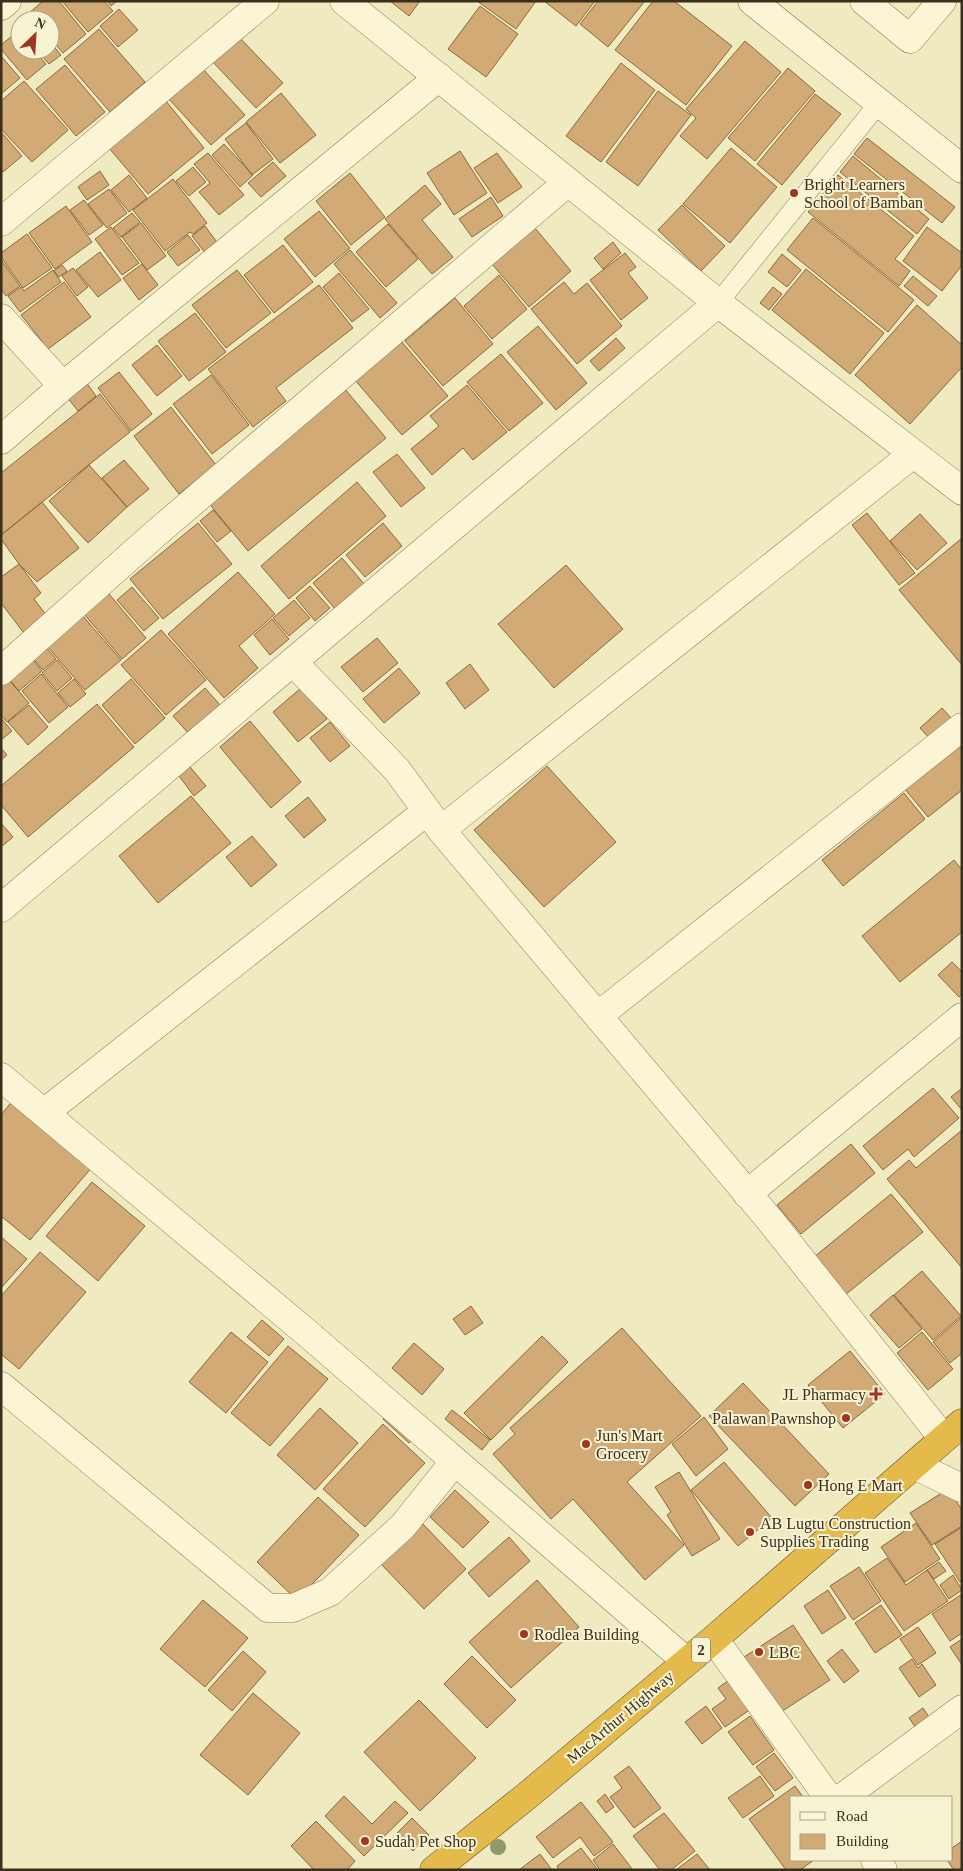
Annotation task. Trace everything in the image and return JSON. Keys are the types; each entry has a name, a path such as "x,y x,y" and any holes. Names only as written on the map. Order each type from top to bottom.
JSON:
{"highway":[{"name":"MacArthur Highway","path":"434,1870 528,1795 714,1639 953,1431"}],"street":[{"path":"1,6 7,1"},
{"path":"1,222 265,1"},
{"path":"344,1 718,303 962,491"},
{"path":"752,1 962,169"},
{"path":"864,1 910,39 942,1"},
{"path":"1,440 63,386 439,77"},
{"path":"1,671 155,534 568,182"},
{"path":"1,908 294,663 718,303"},
{"path":"1,318 63,386"},
{"path":"44,1114 434,820 913,454"},
{"path":"294,663 397,770 434,820 747,1194 953,1431"},
{"path":"599,1015 962,727"},
{"path":"747,1194 962,1016"},
{"path":"1,1077 308,1333 454,1462 686,1661"},
{"path":"1,1386 268,1608 293,1608 330,1592 403,1526 454,1462"},
{"path":"914,1465 962,1488"},
{"path":"714,1639 827,1796"},
{"path":"844,1796 962,1709"}],"lane":[{"path":"718,303 879,103"}],"building":[{"path":"43,1 59,1 86,34 63,53 60,50 60,10 32,10"},
{"path":"62,1 104,1 113,11 88,32"},
{"path":"107,1 117,1 111,6"},
{"path":"390,1 420,1 409,16"},
{"path":"477,1 536,1 516,29"},
{"path":"544,1 595,1 576,26"},
{"path":"598,1 645,1 608,47 580,24"},
{"path":"653,1 674,1 732,46 686,105 615,50"},
{"path":"480,6 518,34 486,77 448,49"},
{"path":"119,9 138,30 118,47 100,26"},
{"path":"99,29 145,82 110,112 64,59"},
{"path":"239,37 283,83 256,108 212,61"},
{"path":"10,38 10,60 1,49 1,45"},
{"path":"745,41 781,72 707,159 680,136 696,118 686,109"},
{"path":"1,56 20,78 1,94"},
{"path":"10,60 43,60 46,64 27,80"},
{"path":"46,60 54,60 49,64"},
{"path":"621,63 655,90 601,162 566,136"},
{"path":"65,65 105,112 76,136 36,89"},
{"path":"202,68 245,115 211,145 168,98"},
{"path":"788,68 815,91 755,161 728,138"},
{"path":"24,81 68,130 32,162 1,129 1,101"},
{"path":"658,91 691,115 638,186 606,162"},
{"path":"281,93 316,135 280,163 246,122"},
{"path":"815,94 841,114 782,185 757,164"},
{"path":"166,101 204,148 148,194 109,148"},
{"path":"246,123 273,159 252,175 225,139"},
{"path":"1,132 22,156 3,172 1,170"},
{"path":"867,138 955,207 942,223 854,154"},
{"path":"224,144 253,175 240,187 212,155"},
{"path":"731,148 777,187 730,243 683,204"},
{"path":"460,151 487,193 454,215 427,173"},
{"path":"208,153 244,195 219,215 199,192 210,183 194,164"},
{"path":"497,153 522,187 498,203 474,168"},
{"path":"853,156 929,219 917,234 840,172"},
{"path":"273,162 286,176 261,197 248,183"},
{"path":"193,167 206,182 189,196 176,181"},
{"path":"100,171 109,185 87,200 78,187"},
{"path":"350,173 385,217 351,245 316,201"},
{"path":"129,175 147,198 129,212 111,190"},
{"path":"838,175 914,236 895,259 910,271 899,286 808,212"},
{"path":"173,179 207,223 193,234 190,232 165,251 133,210"},
{"path":"425,185 441,204 422,220 453,257 432,274 385,219"},
{"path":"109,189 127,213 107,228 88,204"},
{"path":"491,197 503,216 472,237 459,219"},
{"path":"84,200 103,225 89,235 70,210"},
{"path":"682,205 725,246 701,271 658,230"},
{"path":"66,206 92,242 55,269 29,233"},
{"path":"319,211 350,248 315,277 284,239"},
{"path":"132,213 140,222 121,237 113,228"},
{"path":"813,218 914,300 888,332 787,250"},
{"path":"141,223 166,256 147,270 122,237"},
{"path":"388,224 418,259 386,287 356,252"},
{"path":"205,226 219,245 207,255 192,236"},
{"path":"111,227 139,263 122,275 95,239"},
{"path":"927,227 962,253 962,265 942,291 903,261"},
{"path":"535,228 571,271 529,307 492,264"},
{"path":"27,234 52,268 23,288 1,257 1,253"},
{"path":"188,235 200,250 178,266 167,252"},
{"path":"613,242 621,253 603,269 594,258"},
{"path":"283,245 313,282 274,313 244,275"},
{"path":"350,250 397,303 380,318 334,264"},
{"path":"100,252 121,280 98,297 76,270"},
{"path":"625,253 636,267 628,273 648,298 621,320 590,280"},
{"path":"782,254 801,270 787,287 768,272"},
{"path":"1,260 20,286 6,296 1,289"},
{"path":"142,264 158,285 139,300 123,278"},
{"path":"62,265 67,271 59,277 54,271"},
{"path":"73,268 88,287 77,296 62,276"},
{"path":"806,269 884,333 850,374 772,310"},
{"path":"53,270 61,282 20,312 8,296 21,287 24,291"},
{"path":"237,270 271,313 226,348 192,305"},
{"path":"339,273 369,309 352,322 323,287"},
{"path":"499,275 527,309 492,339 464,306"},
{"path":"913,276 937,296 928,306 904,286"},
{"path":"64,282 91,317 48,349 21,315"},
{"path":"564,282 574,294 587,283 622,326 577,364 531,309"},
{"path":"319,285 353,328 276,388 286,401 253,427 208,369"},
{"path":"773,287 782,294 769,310 760,303"},
{"path":"455,298 493,344 443,386 405,341"},
{"path":"917,305 962,345 962,367 910,424 855,375"},
{"path":"195,313 226,352 189,381 158,341"},
{"path":"538,326 587,383 556,410 507,352"},
{"path":"395,334 448,396 402,435 349,373"},
{"path":"616,338 625,348 599,371 590,361"},
{"path":"157,345 182,376 157,396 132,365"},
{"path":"501,354 543,403 509,431 467,382"},
{"path":"119,372 152,414 131,431 98,388"},
{"path":"211,375 249,425 212,454 173,404"},
{"path":"86,382 96,396 78,411 67,397"},
{"path":"467,385 507,432 473,460 463,448 432,475 411,449 439,426 430,416"},
{"path":"344,388 386,438 248,551 207,501"},
{"path":"100,394 130,432 1,535 1,473"},
{"path":"171,407 216,465 179,494 134,436"},
{"path":"397,454 425,488 401,507 373,472"},
{"path":"124,460 149,489 127,507 102,478"},
{"path":"89,465 127,507 88,543 49,501"},
{"path":"357,482 386,516 289,599 261,566"},
{"path":"42,502 79,548 37,582 19,564 1,539 1,535"},
{"path":"213,510 231,531 217,542 200,521"},
{"path":"867,513 915,573 899,585 852,525"},
{"path":"920,514 947,543 917,570 890,541"},
{"path":"198,523 232,564 163,619 130,579"},
{"path":"383,523 402,546 365,577 346,555"},
{"path":"962,538 962,665 899,590"},
{"path":"342,558 365,585 336,610 313,583"},
{"path":"19,564 41,593 34,599 50,620 27,637 1,603 1,577"},
{"path":"566,565 623,629 554,688 498,624"},
{"path":"238,572 275,614 239,646 258,668 224,698 168,634"},
{"path":"310,586 330,608 315,621 296,598"},
{"path":"132,587 159,618 144,631 117,600"},
{"path":"104,588 146,638 122,659 79,608"},
{"path":"294,600 310,618 289,636 273,618"},
{"path":"82,615 121,660 85,690 46,645"},
{"path":"272,619 289,639 270,655 254,635"},
{"path":"161,630 206,680 166,715 121,665"},
{"path":"377,638 398,663 363,692 341,667"},
{"path":"43,644 56,659 43,670 30,655"},
{"path":"27,653 42,671 19,691 4,673"},
{"path":"57,660 72,678 57,691 42,673"},
{"path":"470,664 489,690 465,709 446,683"},
{"path":"399,668 420,693 384,723 363,699"},
{"path":"41,674 68,707 49,723 22,691"},
{"path":"8,679 29,703 7,722 1,715 1,684"},
{"path":"74,679 86,694 70,707 58,693"},
{"path":"131,679 165,718 135,744 102,705"},
{"path":"205,688 221,706 189,734 173,716"},
{"path":"301,688 327,719 298,742 273,712"},
{"path":"97,704 134,747 28,837 1,805 1,786"},
{"path":"29,705 48,727 28,745 8,722"},
{"path":"942,708 952,719 930,739 920,728"},
{"path":"1,718 12,731 1,740"},
{"path":"250,721 301,782 271,808 220,747"},
{"path":"330,722 350,746 330,762 310,738"},
{"path":"962,741 962,790 928,817 904,788"},
{"path":"1,748 7,755 1,760"},
{"path":"547,766 616,842 544,907 474,830"},
{"path":"190,767 206,786 194,796 179,776"},
{"path":"904,793 925,819 843,886 822,860"},
{"path":"191,796 231,843 158,903 119,856"},
{"path":"308,797 326,820 304,838 285,816"},
{"path":"1,823 13,837 1,847"},
{"path":"252,836 277,865 251,887 226,857"},
{"path":"954,860 962,870 962,932 900,982 862,936"},
{"path":"952,962 962,972 962,994 959,997 938,975"},
{"path":"933,1088 959,1118 914,1157 908,1149 883,1170 863,1146"},
{"path":"962,1090 962,1110 951,1097"},
{"path":"14,1099 93,1166 30,1240 1,1216 1,1115"},
{"path":"962,1130 962,1268 887,1179 909,1160 916,1168"},
{"path":"851,1144 875,1173 801,1234 777,1205"},
{"path":"92,1182 145,1226 98,1281 46,1236"},
{"path":"891,1194 923,1232 845,1295 814,1257"},
{"path":"1,1237 27,1259 1,1288"},
{"path":"40,1252 86,1292 19,1369 1,1354 1,1296"},
{"path":"922,1271 961,1316 933,1340 894,1295"},
{"path":"893,1295 922,1329 899,1348 870,1315"},
{"path":"471,1306 483,1323 465,1335 453,1319"},
{"path":"962,1317 962,1353 950,1363 933,1342"},
{"path":"262,1320 284,1339 269,1356 247,1337"},
{"name":"Jun's Mart Grocery","path":"622,1328 701,1416 627,1482 684,1545 645,1580 573,1499 551,1519 493,1454 515,1434 510,1428"},
{"path":"231,1332 268,1362 226,1413 189,1382"},
{"path":"922,1332 953,1369 928,1390 897,1353"},
{"path":"542,1336 568,1362 491,1440 464,1413"},
{"path":"414,1343 444,1369 422,1395 392,1368"},
{"path":"288,1346 328,1379 270,1446 231,1413"},
{"path":"850,1351 885,1394 843,1428 808,1385"},
{"path":"743,1383 829,1474 795,1506 709,1416"},
{"path":"320,1408 358,1443 315,1490 277,1455"},
{"path":"452,1410 490,1440 482,1450 445,1419"},
{"path":"390,1411 416,1436 409,1443 383,1419"},
{"path":"704,1417 728,1449 696,1476 672,1444"},
{"path":"383,1424 425,1463 365,1527 323,1489"},
{"path":"724,1462 772,1518 738,1546 691,1490"},
{"path":"679,1472 720,1539 692,1556 667,1515 671,1512 655,1487"},
{"path":"948,1489 962,1510 962,1526 932,1545 910,1513"},
{"path":"455,1490 489,1522 463,1548 430,1517"},
{"path":"318,1497 359,1535 297,1600 257,1562"},
{"path":"916,1523 940,1559 905,1582 881,1547"},
{"path":"423,1524 466,1569 424,1609 381,1564"},
{"path":"962,1527 962,1580 960,1582 935,1544"},
{"path":"509,1537 530,1561 489,1597 468,1573"},
{"path":"887,1558 906,1585 927,1570 948,1601 904,1631 865,1573"},
{"path":"939,1562 946,1571 934,1579 927,1570"},
{"path":"859,1567 881,1601 853,1620 830,1586"},
{"path":"953,1575 962,1590 949,1599 940,1585"},
{"name":"Rodlea Building","path":"537,1580 579,1627 511,1688 469,1642"},
{"path":"828,1590 846,1618 822,1634 804,1606"},
{"path":"962,1594 962,1633 950,1641 932,1614"},
{"path":"203,1600 248,1638 205,1687 160,1649"},
{"path":"881,1605 902,1635 875,1653 855,1623"},
{"path":"793,1625 830,1680 781,1712 744,1657"},
{"path":"918,1627 936,1653 918,1665 900,1639"},
{"path":"962,1639 962,1665 950,1647"},
{"path":"842,1649 859,1671 844,1683 827,1661"},
{"path":"243,1651 266,1672 232,1711 208,1690"},
{"path":"472,1656 516,1700 487,1728 444,1684"},
{"path":"912,1659 918,1668 922,1664 936,1685 919,1697 899,1668"},
{"path":"729,1680 751,1709 725,1727 712,1709 726,1699 718,1688"},
{"path":"253,1693 300,1733 248,1795 200,1755"},
{"path":"419,1700 476,1758 420,1811 364,1752"},
{"path":"706,1706 722,1728 702,1744 685,1722"},
{"path":"923,1708 935,1726 921,1735 909,1718"},
{"path":"750,1716 774,1750 753,1765 728,1732"},
{"path":"774,1753 793,1778 775,1791 756,1767"},
{"path":"629,1766 661,1808 634,1828 610,1797 622,1788 614,1777"},
{"path":"760,1776 774,1796 743,1818 728,1798"},
{"path":"795,1786 802,1796 790,1796 790,1861 813,1861 800,1870 786,1870 749,1819"},
{"path":"605,1794 614,1807 606,1813 597,1801"},
{"path":"344,1796 372,1824 395,1801 408,1813 364,1856 325,1816"},
{"path":"581,1802 613,1842 594,1856 580,1837 553,1858 536,1837"},
{"path":"664,1813 695,1851 671,1870 660,1870 633,1836"},
{"path":"412,1818 429,1835 413,1851 396,1834"},
{"path":"316,1821 355,1861 347,1870 314,1870 291,1846"},
{"path":"962,1841 962,1870 954,1870 948,1861 953,1861 953,1847"},
{"path":"613,1844 633,1870 600,1870 593,1860"},
{"path":"581,1848 598,1870 559,1870 557,1866"},
{"path":"540,1854 552,1870 519,1870"},
{"path":"697,1854 710,1870 676,1870"}],"place":[{"name":"Bright Learners School of Bamban","path":"794,193"},
{"name":"JL Pharmacy","path":"876,1394"},
{"name":"Palawan Pawnshop","path":"846,1418"},
{"name":"Jun's Mart Grocery","path":"586,1444"},
{"name":"Hong E Mart","path":"808,1485"},
{"name":"AB Lugtu Construction Supplies Trading","path":"750,1532"},
{"name":"Rodlea Building","path":"524,1634"},
{"name":"LBC","path":"759,1652"},
{"name":"Sudah Pet Shop","path":"365,1841"}]}
